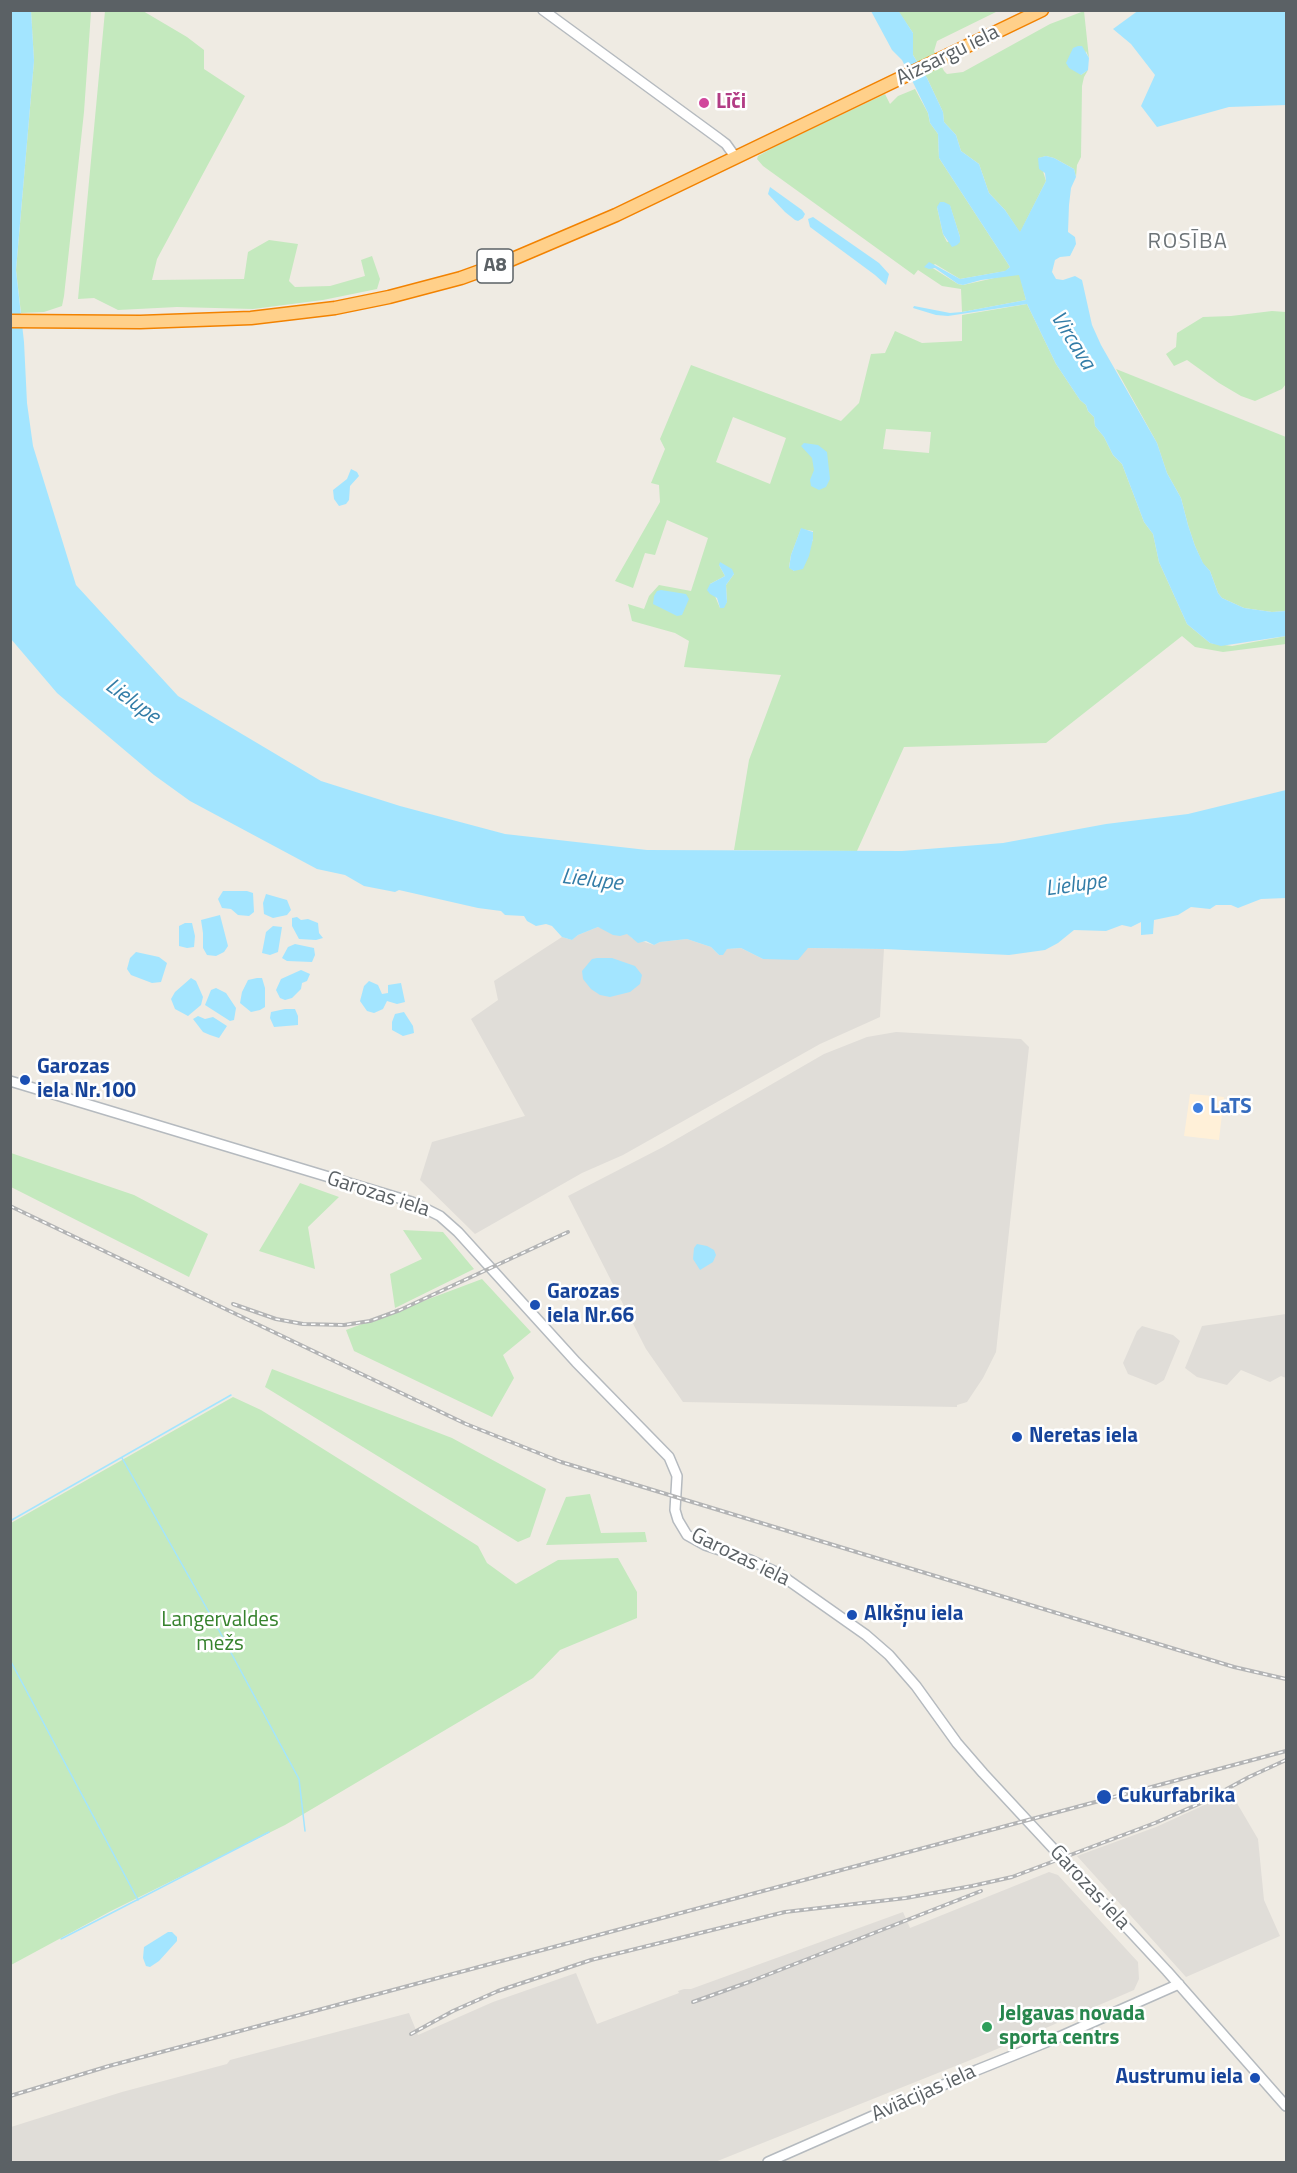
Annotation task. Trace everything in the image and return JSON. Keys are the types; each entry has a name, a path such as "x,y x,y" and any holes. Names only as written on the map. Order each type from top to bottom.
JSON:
{"highway":[{"name":"Aizsargu iela","path":"736,158 1042,10"},
{"name":"A8","path":"10,321 140,322 251,318 335,308 399,295 471,274 562,240 736,158"}],"main road":[{"path":"543,10 718,138 736,158"},
{"name":"Garozas iela","path":"10,1081 412,1202 440,1216 458,1232 576,1362 669,1457 676,1476 675,1498 678,1520 687,1535 705,1545 750,1560 778,1573 866,1635 889,1655 916,1686 957,1743 983,1773 1179,1984 1287,2106"},
{"name":"Aviācijas iela","path":"768,2163 977,2070 1179,1984"}],"shaded area":[{"path":"598,927 627,933 632,938 654,945 660,942 687,939 711,947 719,955 727,949 741,948 763,959 808,948 884,949 880,1017 820,1044 623,1155 582,1173 475,1234 420,1180 432,1142 525,1116 471,1019 498,1000 494,981 562,937 572,940"},
{"path":"896,1032 1021,1039 1029,1047 996,1352 983,1378 967,1402 957,1407 683,1402 646,1349 568,1196 663,1147 824,1054 867,1037"},
{"path":"1190,1094 1224,1097 1219,1140 1184,1136"},
{"path":"1286,1314 1286,1378 1281,1376 1270,1382 1241,1370 1227,1385 1197,1377 1185,1368 1202,1326"},
{"path":"1142,1326 1173,1335 1180,1341 1164,1380 1156,1385 1128,1374 1123,1363 1137,1331"},
{"path":"1231,1793 1258,1839 1264,1900 1280,1936 1186,1977 1077,1856 1156,1827"},
{"path":"1049,1872 1058,1875 1138,1962 1139,1979 1134,1990 983,2055 715,2162 11,2162 11,2127 122,2092 227,2064 230,2060 409,2013 418,2035 493,2002 576,1973 597,2024 679,1993 678,1991 691,1989 903,1912 910,1928"}],"green space":[{"path":"31,11 91,12 84,112 64,296 62,306 44,312 21,313 16,270 34,61"},
{"path":"105,11 143,11 187,37 204,50 204,69 245,96 157,259 152,280 244,279 248,252 269,240 298,244 289,281 295,287 330,286 365,276 361,260 372,256 380,279 377,289 323,300 253,309 177,307 118,310 94,298 78,299"},
{"path":"898,11 998,11 937,41 934,51 947,74 963,72 1050,24 1084,11 1089,58 1086,51 1081,75 1088,70 1082,86 1081,157 1077,165 1076,177 1074,169 1054,158 1046,156 1039,158 1046,181 1020,233 1005,210 989,193 979,164 961,151 956,135 944,122 943,112 913,55 913,33"},
{"path":"915,89 928,113 930,123 938,134 939,158 1010,267 1006,271 960,279 935,264 931,267 963,285 1012,274 1020,275 1026,300 962,312 961,289 942,286 918,270 914,275 763,166 757,159 758,156 776,146 885,94 890,104 898,96","holes":["950,206 960,237 947,242 937,207"]},
{"path":"1027,304 1056,364 1094,417 1095,426 1104,437 1113,455 1122,464 1144,522 1153,534 1159,562 1187,624 1210,643 1232,646 1286,636 1286,644 1223,652 1195,647 1182,636 1046,743 904,747 857,851 734,850 749,760 781,675 684,667 689,641 675,633 632,621 628,604 644,609 649,596 659,585 691,591 708,538 667,520 655,555 645,553 633,588 615,581 660,502 659,485 651,483 665,449 660,439 691,365 841,421 859,403 871,354 885,353 895,331 922,343 962,341 962,315","holes":["733,417 786,438 770,484 716,462","886,429 931,432 929,453 883,449","801,529 813,531 813,540 794,571 789,567","719,565 734,574 726,585 727,602 720,608 710,584 725,576"]},
{"path":"1272,311 1286,312 1286,384 1282,389 1255,401 1219,383 1187,360 1174,366 1166,354 1176,347 1177,333 1203,317"},
{"path":"1116,369 1286,437 1286,611 1272,612 1244,608 1222,598 1218,593 1210,571 1203,564 1195,546 1181,498 1167,473 1157,443"},
{"path":"11,1153 134,1195 208,1234 189,1277 11,1187"},
{"path":"300,1183 339,1197 308,1227 315,1269 259,1251"},
{"path":"403,1230 443,1232 474,1269 395,1308 390,1274 422,1259"},
{"path":"482,1279 531,1332 503,1355 514,1378 492,1417 354,1351 346,1330"},
{"path":"272,1369 452,1438 546,1489 530,1537 518,1542 265,1387"},
{"name":"Langervaldes mežs","path":"233,1397 261,1410 478,1546 487,1563 516,1584 558,1560 618,1558 637,1592 637,1618 560,1650 533,1678 285,1825 111,1911 11,1965 11,1523"},
{"path":"590,1494 601,1533 645,1532 647,1542 546,1545 566,1497"}],"water":[{"name":"Lielupe","path":"31,10 34,61 16,270 24,342 27,403 33,446 76,585 178,696 321,781 400,806 505,834 647,850 902,851 1003,843 1106,824 1188,814 1286,790 1286,898 1261,899 1238,908 1231,905 1216,905 1210,909 1191,907 1178,915 1154,920 1153,934 1141,935 1141,922 1131,927 1122,925 1106,931 1074,930 1045,950 1009,955 808,948 798,960 763,959 741,948 727,949 723,955 719,955 711,947 687,939 660,942 654,945 646,941 638,943 627,934 613,935 598,927 572,940 562,937 552,926 546,924 536,926 527,921 524,916 505,915 501,911 399,890 395,892 364,886 345,875 317,869 190,801 154,775 57,693 11,639 10,11"},
{"path":"1139,10 1286,11 1286,105 1229,107 1157,127 1141,106 1155,75 1131,44 1113,29"},
{"name":"Vircava","path":"871,11 898,11 900,13 913,33 913,55 943,112 944,122 956,135 961,151 979,164 989,193 1005,210 1020,232 1046,181 1045,173 1039,169 1038,158 1046,156 1054,158 1074,169 1076,177 1071,188 1068,232 1075,237 1076,244 1070,256 1055,260 1052,272 1056,279 1063,280 1075,276 1082,280 1092,325 1157,443 1167,473 1181,498 1195,546 1203,563 1210,571 1218,593 1222,598 1244,608 1272,612 1286,611 1286,636 1221,646 1210,643 1187,624 1159,562 1153,534 1144,522 1122,464 1113,455 1104,437 1095,426 1094,417 1056,364 1027,304 948,316 913,308 914,306 950,313 1026,300 1019,275 963,285 935,268 924,267 929,262 960,279 1005,271 1010,267 939,158 938,134 930,123 928,113 902,60 892,50"},
{"path":"1082,46 1089,58 1088,70 1081,75 1069,68 1066,63 1073,48"},
{"path":"770,187 802,210 805,214 803,218 795,220 785,212 768,194"},
{"path":"940,202 950,205 960,237 960,242 952,247 943,234 937,207"},
{"path":"813,217 879,263 889,274 886,285 810,227 808,219"},
{"path":"804,443 818,445 827,452 830,479 826,487 819,490 811,486 810,480 814,470 812,458 801,446"},
{"path":"351,469 359,476 350,486 349,500 346,504 339,506 334,499 333,490 347,479"},
{"path":"801,528 813,532 813,539 803,569 794,571 789,568 791,555"},
{"path":"720,562 732,569 734,574 726,585 727,602 724,608 720,608 717,598 707,590 710,584 725,576 719,565"},
{"path":"657,591 686,594 689,599 682,615 677,616 653,604 654,596"},
{"path":"223,891 253,893 254,912 249,916 238,915 231,909 222,908 218,899"},
{"path":"266,894 287,900 291,910 287,915 273,918 264,914 263,903"},
{"path":"220,915 228,946 224,952 216,956 207,955 203,948 201,920"},
{"path":"297,917 318,923 319,933 323,938 299,939 292,926 292,918"},
{"path":"192,923 195,936 194,947 179,946 179,926"},
{"path":"273,926 282,927 278,952 270,955 262,953 266,932"},
{"path":"295,944 314,948 315,955 312,962 287,961 282,958 288,947"},
{"path":"136,952 159,957 167,963 161,982 152,983 131,975 127,969 130,958"},
{"path":"612,958 635,966 642,975 640,984 630,992 610,997 600,995 583,979 582,971 592,959"},
{"path":"301,970 310,974 307,981 302,983 301,989 292,998 285,1000 280,998 276,990 281,979"},
{"path":"191,978 196,981 203,997 201,1005 188,1016 175,1009 171,999 175,992"},
{"path":"262,978 265,988 265,1007 251,1012 240,1003 248,980"},
{"path":"369,981 378,985 382,994 388,993 388,985 401,983 405,1002 397,1004 387,1001 383,1009 374,1013 367,1011 360,1001 364,986"},
{"path":"216,988 226,993 236,1008 234,1020 230,1021 205,1005 211,990"},
{"path":"295,1009 298,1025 274,1027 270,1018 271,1012"},
{"path":"404,1012 413,1026 414,1033 403,1036 392,1030 392,1022 395,1014"},
{"path":"198,1016 205,1019 213,1017 227,1026 219,1038 210,1035 203,1032 193,1019"},
{"path":"697,1244 714,1250 716,1255 713,1262 700,1270 693,1259 694,1248"},
{"path":"168,1932 172,1932 177,1937 177,1941 159,1961 150,1967 146,1966 143,1958 144,1947"}],"waterway":[{"path":"10,1521 231,1395"},
{"path":"122,1458 299,1779 305,1831"},
{"path":"10,1660 138,1900"},
{"path":"61,1939 269,1832"}],"railway":[{"path":"10,1206 466,1424 561,1462 1234,1667 1286,1679"},
{"path":"233,1304 276,1319 303,1324 344,1325 370,1321 400,1310 568,1232"},
{"path":"10,2096 109,2066 1286,1751"},
{"path":"411,2034 453,2011 498,1991 591,1960 785,1912 906,1898 1012,1877 1155,1823 1201,1803 1286,1760"},
{"path":"693,2002 981,1891"}],"place":[{"name":"Līči","path":"704,103"},
{"name":"Garozas iela Nr.100","path":"25,1080"},
{"name":"LaTS","path":"1198,1108"},
{"name":"Garozas iela Nr.66","path":"535,1305"},
{"name":"Neretas iela","path":"1017,1437"},
{"name":"Alkšņu iela","path":"852,1615"},
{"name":"Cukurfabrika","path":"1104,1797"},
{"name":"Jelgavas novada sporta centrs","path":"987,2027"},
{"name":"Austrumu iela","path":"1255,2078"}],"district":[{"name":"ROSĪBA","path":"1188,243"}]}
